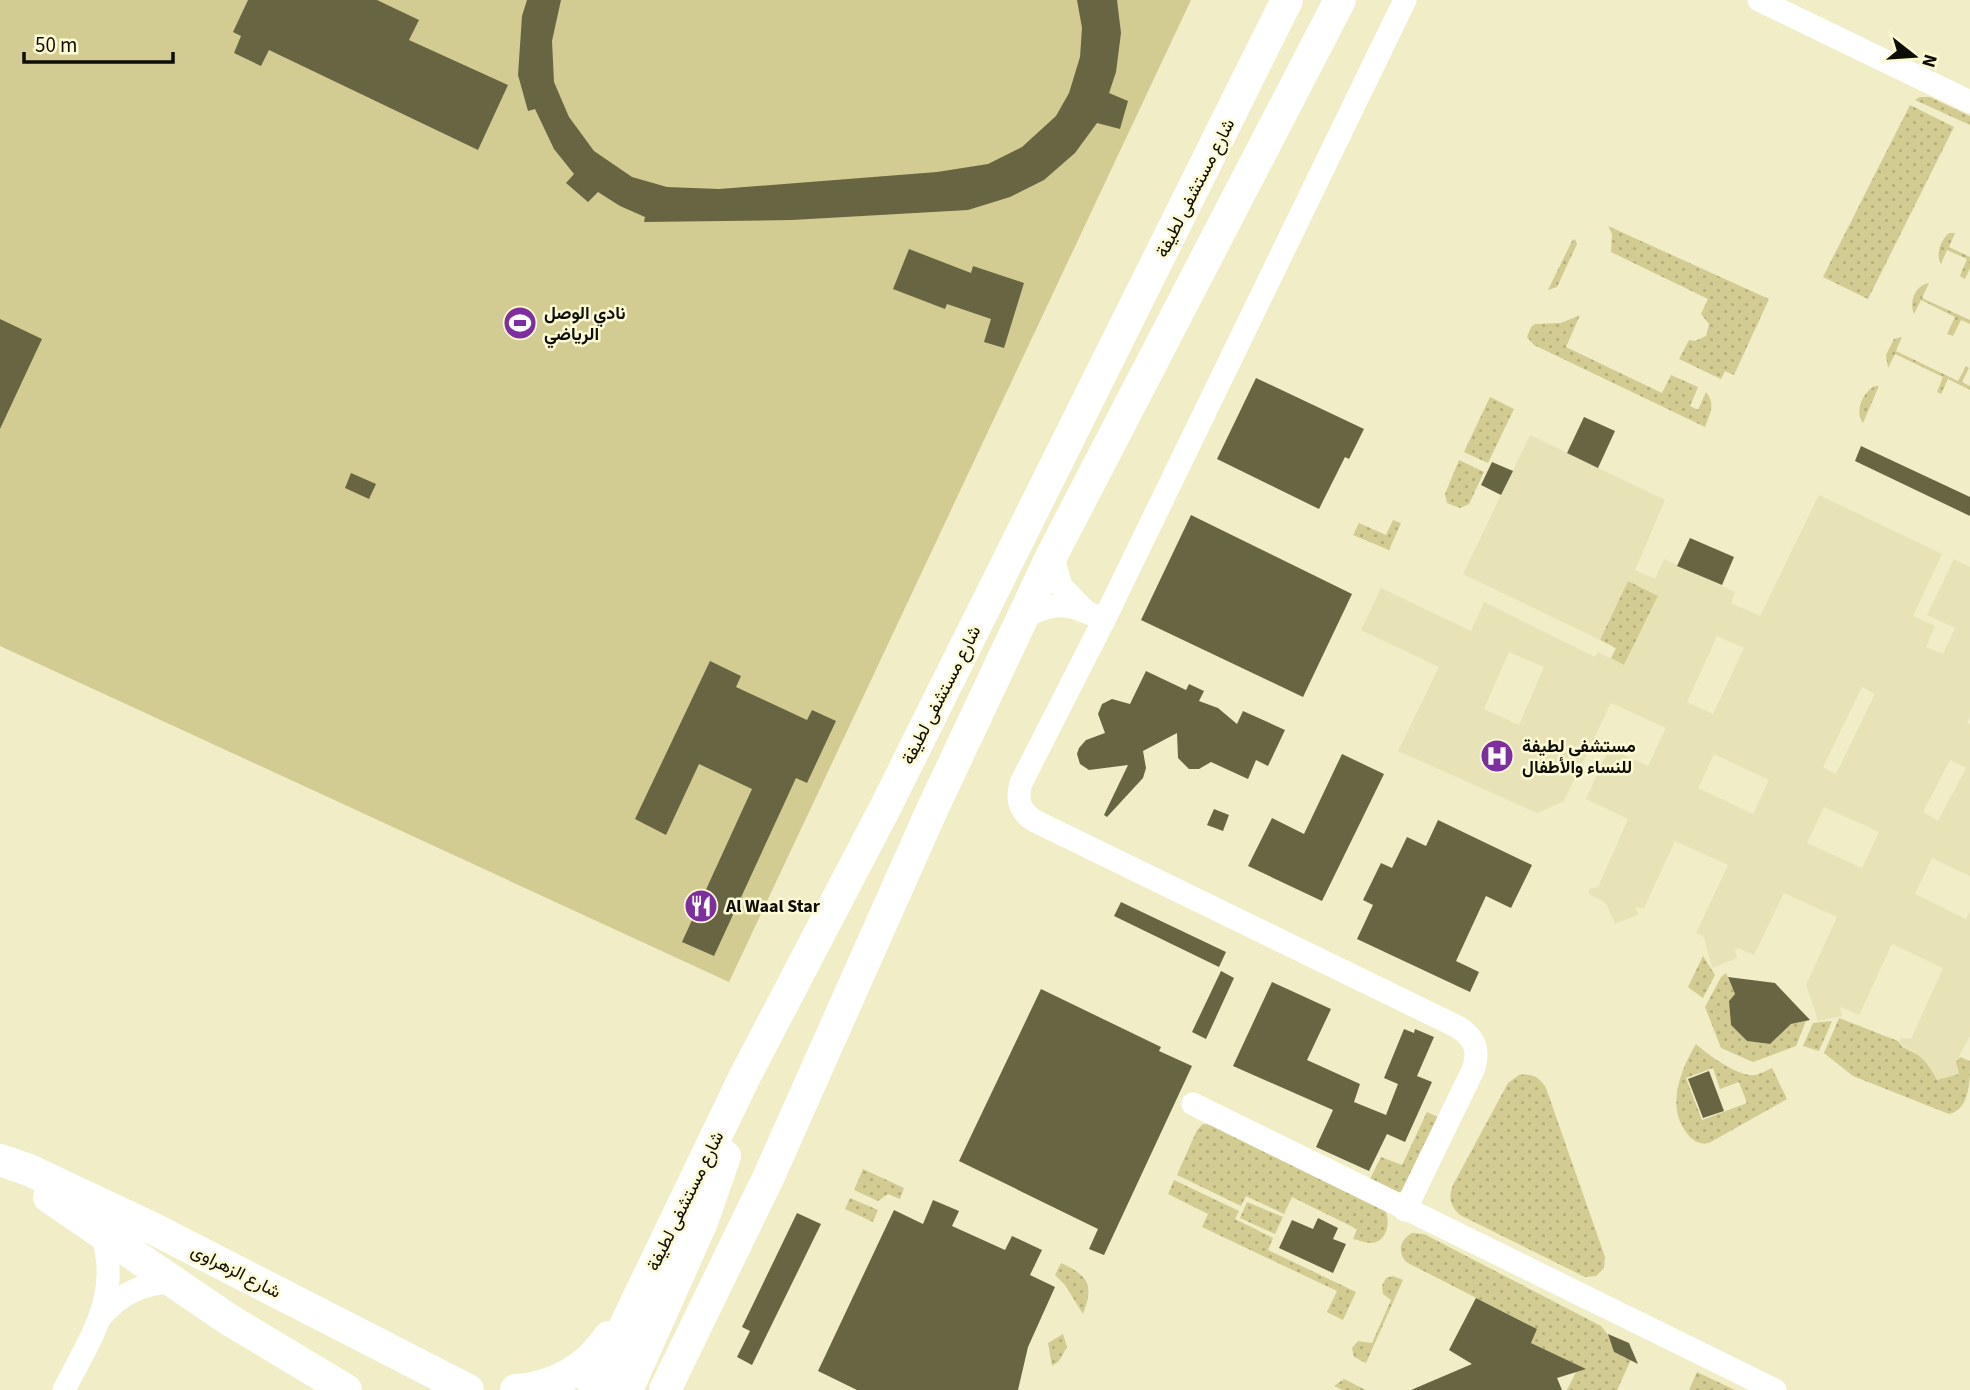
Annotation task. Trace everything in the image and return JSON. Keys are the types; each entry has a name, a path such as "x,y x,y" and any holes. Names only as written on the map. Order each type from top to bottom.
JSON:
{"main road":[{"path":"665,1390 769,1176 925,825 1052,555 1340,0"},
{"path":"1281,14 1306,27 1314,40 1313,56"},
{"name":"شارع مستشفى لطيفة","path":"594,1390 745,1076 878,821 1281,14"},
{"path":"627,1390 702,1222 733,1126 745,1076"},
{"name":"شارع الزهراوى","path":"0,1160 24,1180 228,1320 352,1389"},
{"name":"شارع الزهراوى","path":"0,1160 20,1166 154,1228 460,1386 496,1390"},
{"path":"686,1390 710,1319 713,1292"},
{"path":"516,1390 531,1389 556,1381 589,1361 636,1303"}],"street":[{"path":"1405,0 1094,616 1019,791 1021,808 1035,821 1458,1027 1472,1039 1477,1059 1473,1070 1405,1210"},
{"path":"1759,0 1970,102"},
{"path":"1052,555 1060,586 1094,616"},
{"path":"1023,618 1036,610 1058,604 1094,616"},
{"path":"1193,1104 1775,1390"},
{"path":"64,1390 101,1316 110,1282 110,1265 101,1231"},
{"path":"101,1316 112,1304 139,1287 170,1282"}],"shaded area":[{"name":"نادي الوصل الرياضي","path":"0,0 1191,0 729,982 0,646"},
{"path":"1930,97 1970,116 1970,125 1915,100"},
{"path":"1910,105 1954,127 1868,299 1823,277"},
{"path":"1608,226 1769,299 1734,375 1725,371 1721,379 1679,359 1689,340 1695,341 1706,336 1709,324 1701,314 1708,299 1611,252 1612,234"},
{"path":"1949,233 1955,233 1949,247 1970,257 1970,268 1965,279 1960,276 1967,259 1947,250 1941,264 1939,260 1940,247"},
{"path":"1575,239 1577,244 1557,287 1548,290 1572,241"},
{"path":"1929,283 1922,298 1970,320 1970,324 1961,320 1953,336 1947,334 1955,317 1921,300 1914,314 1914,295 1920,287"},
{"path":"1580,315 1566,347 1662,393 1671,375 1698,387 1690,406 1698,410 1706,392 1709,396 1710,413 1705,427 1534,345 1527,337 1535,324 1561,323"},
{"path":"1902,337 1896,351 1958,381 1966,366 1969,368 1962,382 1970,386 1970,390 1948,379 1941,394 1937,392 1943,377 1895,354 1888,368 1886,355 1894,339"},
{"path":"1875,386 1879,386 1863,423 1859,413 1861,402"},
{"path":"1490,397 1514,409 1488,463 1464,452"},
{"name":"مستشفى لطيفة للنساء والأطفال","path":"1530,435 1665,500 1635,570 1655,579 1664,559 1735,592 1731,603 1760,616 1819,495 1942,554 1913,616 1935,626 1926,647 1943,654 1955,628 1927,615 1954,559 1970,567 1970,717 1967,723 1970,724 1970,876 1932,858 1915,894 1966,919 1970,912 1970,1036 1956,1062 1959,1074 1937,1080 1914,1051 1899,1045 1901,1038 1911,1039 1943,968 1892,944 1859,1015 1840,1007 1842,1016 1818,1021 1806,985 1837,917 1784,893 1754,955 1738,948 1735,950 1737,958 1712,968 1704,937 1696,933 1728,865 1675,841 1644,908 1635,907 1639,914 1615,924 1606,903 1589,894 1589,889 1598,887 1628,819 1586,799 1609,748 1648,766 1666,728 1611,703 1564,801 1537,813 1398,751 1439,667 1361,630 1381,588 1471,631 1484,602 1595,657 1598,652 1624,665 1658,597 1628,581 1600,640 1463,574","holes":["1717,636 1744,648 1713,714 1687,702","1509,652 1544,667 1519,725 1484,709","1862,687 1875,694 1836,774 1823,767","1714,754 1769,780 1753,814 1698,788","1950,760 1966,768 1938,821 1923,812","1824,807 1879,832 1862,868 1807,843"]},
{"path":"1459,460 1484,472 1469,504 1460,508 1447,503 1445,494"},
{"path":"1393,520 1401,523 1389,550 1353,535 1359,523 1386,535"},
{"path":"1628,581 1658,596 1624,665 1611,658 1616,648 1600,640"},
{"path":"1703,956 1715,975 1703,998 1688,987"},
{"path":"1726,973 1735,994 1729,1001 1731,1025 1747,1041 1770,1044 1791,1024 1806,1021 1796,1046 1753,1062 1721,1048 1705,1007 1721,977"},
{"path":"1839,1018 1898,1041 1902,1047 1923,1060 1937,1080 1959,1074 1956,1062 1960,1057 1970,1061 1967,1093 1961,1107 1949,1114 1853,1076 1824,1053"},
{"path":"1832,1021 1819,1051 1803,1046 1813,1023"},
{"path":"1696,1044 1722,1063 1744,1074 1756,1075 1772,1068 1787,1099 1709,1143 1695,1141 1680,1122 1676,1099 1690,1054","holes":["1713,1068 1720,1089 1739,1082 1747,1103 1702,1120 1686,1078"]},
{"path":"1519,1075 1535,1077 1546,1088 1605,1257 1604,1268 1596,1276 1585,1277 1460,1215 1452,1205 1450,1197 1453,1185 1508,1083"},
{"path":"1427,1112 1438,1117 1402,1191 1397,1193 1368,1183 1381,1157 1402,1165"},
{"path":"1203,1124 1211,1125 1385,1210 1387,1225 1384,1235 1371,1243 1353,1239 1357,1229 1292,1197 1284,1214 1246,1196 1241,1206 1177,1175 1197,1130"},
{"path":"863,1169 904,1188 900,1199 888,1194 878,1201 854,1190"},
{"path":"1174,1180 1239,1211 1235,1219 1273,1238 1268,1250 1356,1292 1343,1320 1327,1312 1337,1291 1202,1227 1208,1214 1168,1194"},
{"path":"850,1198 878,1210 873,1222 845,1209"},
{"path":"1247,1202 1283,1217 1275,1234 1240,1218"},
{"path":"1412,1233 1424,1234 1601,1326 1609,1336 1614,1352 1625,1358 1634,1353 1617,1390 1567,1390 1579,1366 1531,1343 1537,1329 1406,1262 1401,1254 1401,1246"},
{"path":"1061,1263 1078,1272 1087,1282 1088,1296 1083,1314 1065,1285 1055,1275"},
{"path":"1393,1276 1403,1280 1366,1363 1354,1357 1352,1348 1358,1341 1372,1343 1391,1300 1383,1294 1382,1286 1386,1278"},
{"path":"1063,1334 1067,1347 1059,1361 1052,1366 1048,1343"},
{"path":"1697,1372 1735,1390 1689,1390"},
{"path":"1344,1379 1366,1390 1343,1390 1334,1386"}],"building":[{"path":"248,0 377,0 419,20 409,40 508,85 478,150 269,50 261,66 234,53 241,36 233,32"},
{"path":"527,0 561,0 552,41 554,82 569,117 594,151 632,177 667,187 719,189 937,172 988,164 1022,147 1056,116 1069,93 1080,57 1082,28 1077,0 1117,0 1121,33 1116,72 1109,93 1128,101 1120,129 1097,123 1075,153 1044,180 1010,197 968,210 792,220 644,222 645,217 598,192 588,202 566,183 574,174 554,149 535,109 528,111 518,75 522,16"},
{"path":"909,249 971,273 973,266 1024,283 1004,348 984,342 991,319 947,304 945,309 893,289"},
{"path":"0,319 42,339 0,429"},
{"path":"1256,378 1364,429 1349,459 1345,457 1319,509 1217,459"},
{"path":"1584,417 1615,431 1598,468 1567,453"},
{"path":"1861,446 1970,497 1970,516 1855,461"},
{"path":"1492,462 1513,471 1501,495 1481,485"},
{"path":"351,473 376,484 369,499 345,488"},
{"path":"1191,515 1352,594 1303,697 1141,620"},
{"path":"1690,538 1734,557 1722,585 1677,566"},
{"path":"710,661 741,676 736,687 807,720 812,710 836,721 807,783 796,778 714,956 682,942 752,789 699,764 666,835 635,819"},
{"path":"1146,671 1186,690 1189,684 1204,691 1199,701 1218,708 1237,724 1243,711 1285,730 1268,766 1256,760 1248,779 1211,762 1199,769 1189,769 1178,758 1177,733 1143,751 1146,768 1143,778 1107,817 1104,815 1128,765 1089,770 1080,764 1077,754 1086,740 1105,733 1098,714 1102,704 1112,699 1130,704"},
{"path":"1342,754 1384,774 1322,901 1248,866 1272,818 1304,834"},
{"path":"1214,809 1229,815 1223,831 1207,825"},
{"path":"1438,820 1532,865 1511,908 1486,896 1456,961 1479,972 1470,992 1357,939 1373,905 1363,900 1381,863 1392,868 1407,837 1426,846"},
{"path":"1121,902 1226,952 1219,967 1114,916"},
{"path":"1221,971 1234,978 1206,1039 1192,1032"},
{"path":"1728,977 1775,983 1810,1020 1791,1024 1770,1044 1747,1041 1731,1025 1729,1001 1735,994"},
{"path":"1272,982 1331,1009 1307,1060 1360,1084 1354,1102 1386,1115 1398,1084 1384,1078 1404,1029 1414,1033 1415,1029 1434,1037 1417,1076 1432,1082 1405,1142 1387,1134 1369,1171 1316,1147 1333,1110 1233,1066"},
{"path":"1041,989 1161,1047 1159,1051 1192,1066 1104,1255 1089,1249 1098,1229 959,1161"},
{"path":"1709,1071 1724,1111 1703,1118 1688,1079"},
{"path":"933,1200 959,1211 952,1226 1005,1250 1012,1236 1042,1250 1030,1275 1055,1287 1028,1347 1018,1390 857,1390 818,1371 894,1210 923,1224"},
{"path":"797,1213 821,1224 752,1365 737,1357 750,1331 742,1327"},
{"path":"1318,1218 1338,1228 1333,1239 1346,1244 1333,1273 1279,1248 1292,1220 1313,1229"},
{"path":"1476,1298 1537,1329 1531,1343 1586,1369 1557,1378 1562,1390 1411,1390 1472,1364 1449,1350"},
{"path":"1608,1334 1629,1343 1638,1364 1614,1352"}],"place":[{"name":"نادي الوصل الرياضي","path":"520,323"},
{"name":"مستشفى لطيفة للنساء والأطفال","path":"1497,756"},
{"name":"Al Waal Star","path":"701,906"}]}
